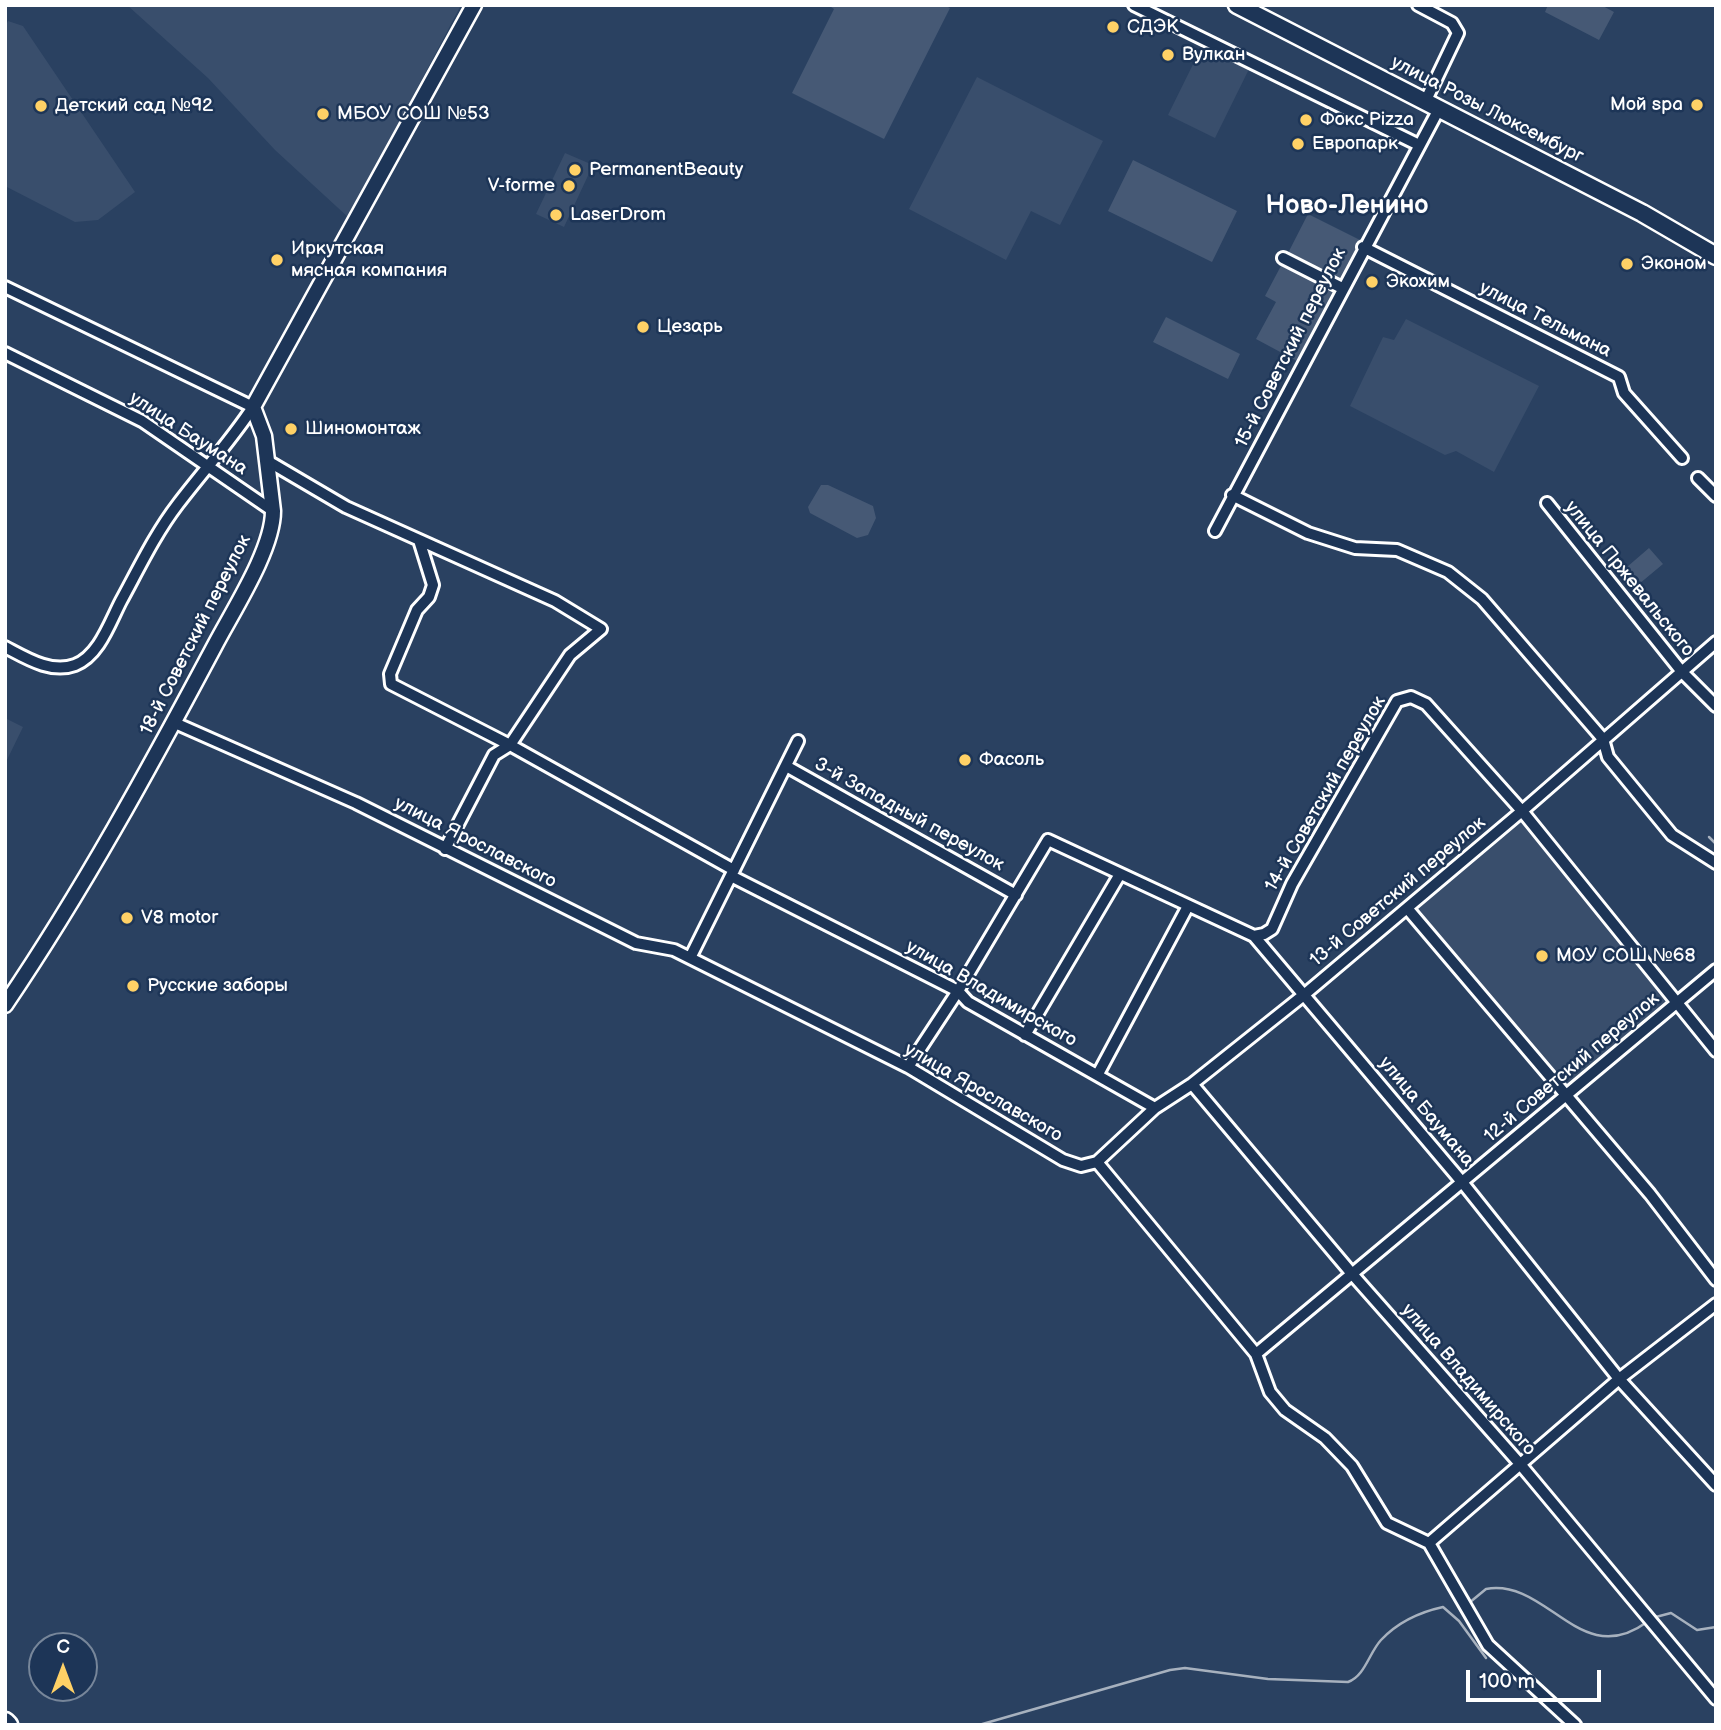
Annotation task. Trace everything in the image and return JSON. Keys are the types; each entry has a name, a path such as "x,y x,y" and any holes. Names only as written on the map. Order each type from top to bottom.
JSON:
{"main road":[{"name":"улица Розы Люксембург","path":"1237,5 1642,212 1716,256"}],"street":[{"path":"5,647 37,663 57,668 77,665 96,649 162,528 253,407 474,5"},
{"path":"1134,5 1419,145"},
{"name":"15-й Советский переулок","path":"1215,531 1419,145 1458,33 1452,23 1418,5"},
{"name":"улица Тельмана","path":"1363,247 1619,377 1624,393 1682,458"},
{"path":"1283,258 1342,288"},
{"path":"5,287 253,407"},
{"name":"улица Баумана","path":"5,353 142,421 273,511"},
{"name":"18-й Советский переулок","path":"5,1005 118,827 254,571 273,522 273,511 264,436 253,407"},
{"path":"266,460 316,491 555,601 601,629 570,655 510,746 494,755 445,849"},
{"path":"1698,478 1716,496"},
{"path":"1232,495 1308,533 1355,548 1397,550 1448,572 1482,598 1603,739 1608,757 1672,835 1716,863"},
{"name":"улица Пржевальского","path":"1547,503 1682,673 1716,706"},
{"name":"улица Владимирского","path":"419,540 433,585 429,597 417,610 390,674 391,684 510,746 732,873 958,991 968,1002 1155,1108"},
{"name":"13-й Советский переулок","path":"1097,1162 1155,1108 1192,1084 1305,994 1522,811 1716,642"},
{"name":"14-й Советский переулок","path":"1254,936 1272,929 1292,884 1396,701 1411,697 1426,704 1522,811 1716,1051"},
{"name":"улица Ярославского","path":"175,723 356,803 636,943 674,950 908,1067 1063,1160 1081,1166 1097,1162"},
{"path":"690,958 798,741"},
{"name":"3-й Западный переулок","path":"786,766 1016,895"},
{"name":"улица Баумана","path":"1016,895 1048,840 1254,936 1462,1182 1619,1380 1716,1485"},
{"path":"1025,1035 1121,874"},
{"path":"908,1067 1016,895"},
{"path":"1098,1074 1188,905"},
{"path":"1407,908 1650,1194 1716,1280"},
{"name":"12-й Советский переулок","path":"1256,1354 1716,970"},
{"name":"улица Владимирского","path":"1192,1084 1353,1275 1520,1464 1716,1699"},
{"path":"1097,1162 1256,1354 1270,1392 1285,1410 1325,1438 1352,1466 1387,1523 1429,1543 1488,1645 1575,1725"},
{"path":"1429,1543 1619,1380 1716,1304"}],"shaded area":[{"name":"МБОУ СОШ №53","path":"127,5 461,5 349,218 275,150 208,78"},
{"path":"828,5 944,5 950,8 884,139 792,93 834,9"},
{"path":"1548,5 1601,5 1614,12 1599,40 1545,12"},
{"name":"Детский сад №92","path":"8,21 23,26 135,192 98,220 75,222 5,186 5,27"},
{"path":"1204,42 1251,65 1215,138 1168,115"},
{"path":"977,77 1103,141 1060,225 1031,211 1006,260 909,209"},
{"path":"565,153 593,165 564,227 536,214"},
{"path":"1133,160 1237,211 1212,262 1108,211"},
{"path":"1308,214 1362,241 1341,282 1287,255"},
{"path":"1283,262 1335,290 1297,361 1256,339 1276,302 1265,296"},
{"path":"1166,317 1240,354 1228,379 1153,342"},
{"path":"1406,319 1539,386 1494,472 1456,451 1445,455 1350,406 1383,337 1394,340"},
{"path":"821,485 828,485 873,506 876,518 868,535 857,538 810,513 808,507"},
{"path":"1649,548 1663,564 1633,589 1620,573"},
{"path":"5,718 23,727 5,764"},
{"name":"МОУ СОШ №68","path":"1520,820 1667,1002 1564,1088 1415,910"}],"waterway":[{"path":"1709,837 1716,844"},
{"path":"1469,1603 1486,1589 1508,1589 1528,1596 1583,1630 1602,1636 1623,1634 1647,1622"},
{"path":"979,1725 1185,1668 1268,1679 1348,1682 1359,1675 1377,1645 1395,1628 1418,1615 1443,1607 1459,1621 1486,1658"},
{"path":"1652,1618 1671,1613 1697,1630 1716,1627"}],"place":[{"name":"СДЭК","path":"1113,27"},
{"name":"Вулкан","path":"1168,55"},
{"name":"Мой spa","path":"1697,105"},
{"name":"Детский сад №92","path":"41,106"},
{"name":"МБОУ СОШ №53","path":"323,114"},
{"name":"Фокс Pizza","path":"1306,120"},
{"name":"Европарк","path":"1298,144"},
{"name":"PermanentBeauty","path":"575,170"},
{"name":"V-forme","path":"569,186"},
{"name":"LaseгDrom","path":"556,215"},
{"name":"Иркутская мясная компания","path":"277,260"},
{"name":"Эконом","path":"1627,264"},
{"name":"Экохим","path":"1372,282"},
{"name":"Цезарь","path":"643,327"},
{"name":"Шиномонтаж","path":"291,429"},
{"name":"Фасоль","path":"965,760"},
{"name":"V8 motor","path":"127,918"},
{"name":"МОУ СОШ №68","path":"1542,956"},
{"name":"Русские заборы","path":"133,986"}],"district":[{"name":"Ново-Ленино","path":"1347,206"}]}
